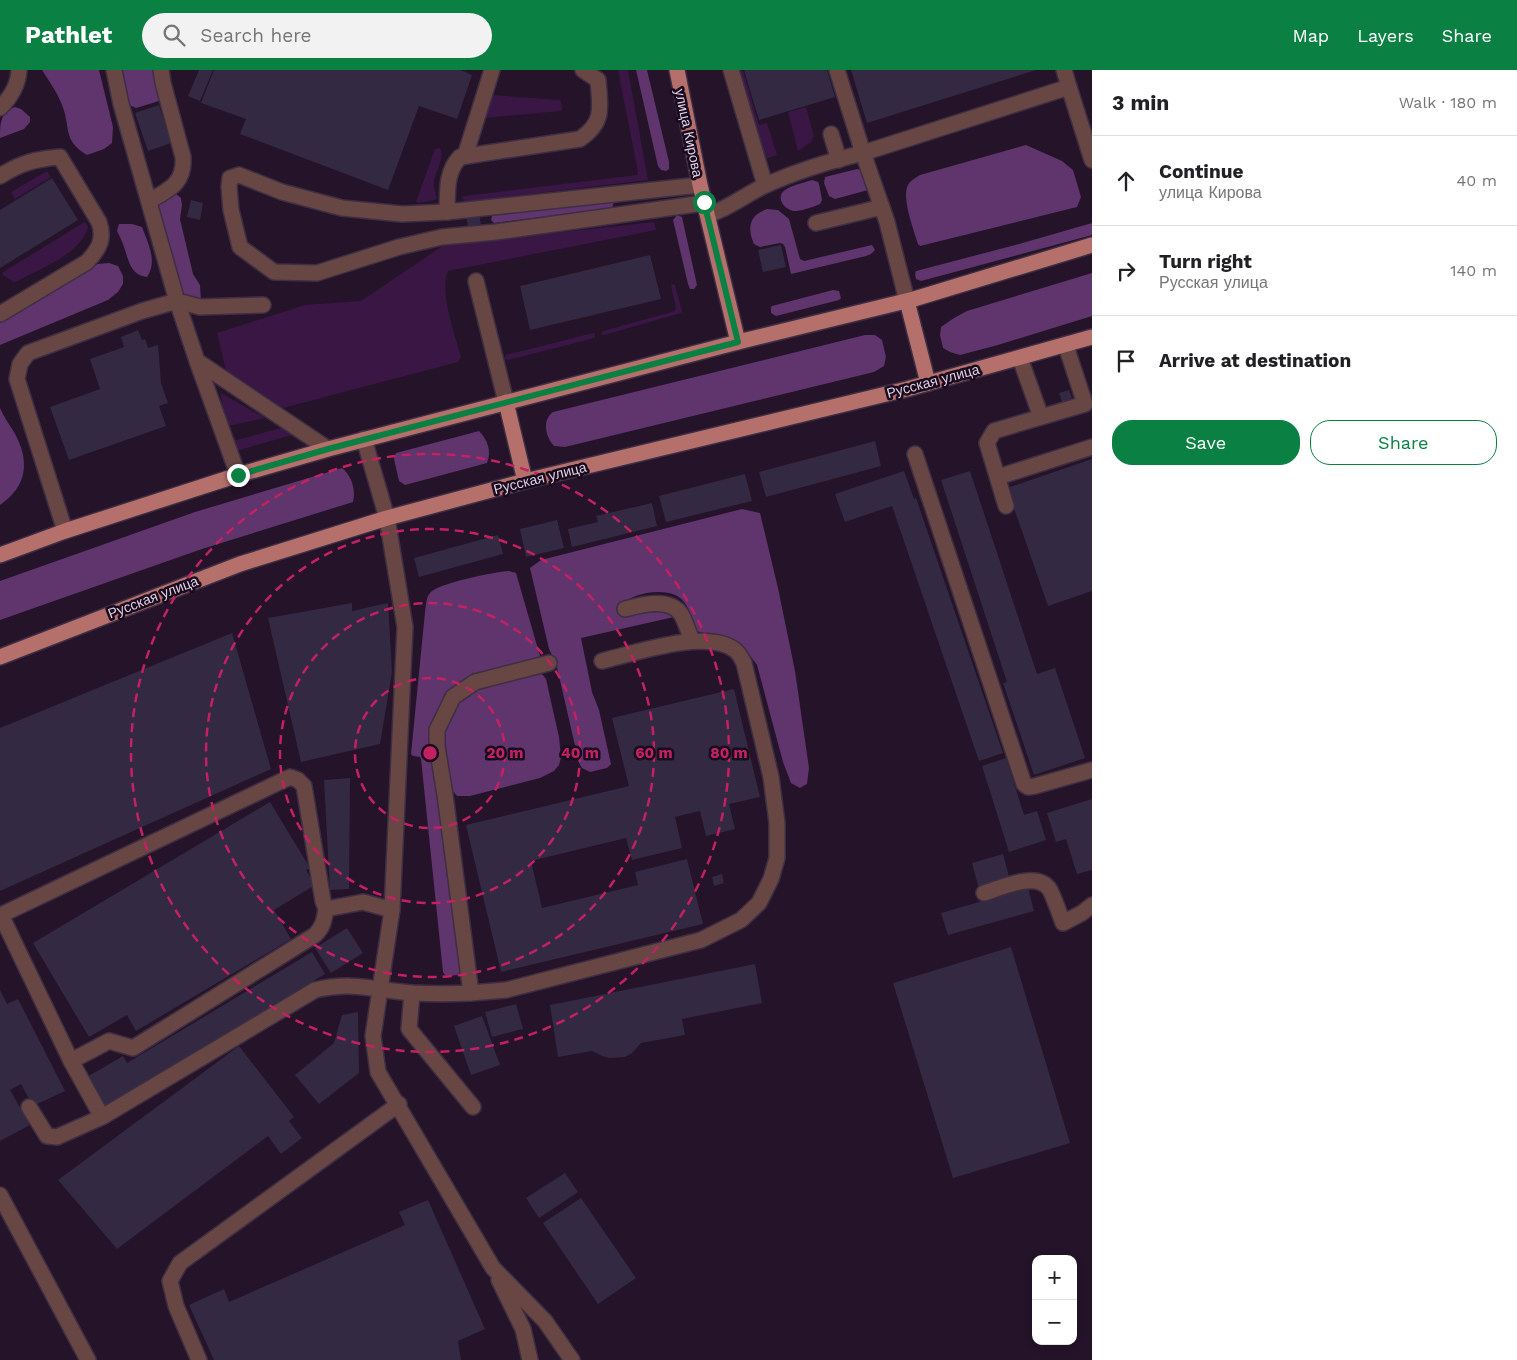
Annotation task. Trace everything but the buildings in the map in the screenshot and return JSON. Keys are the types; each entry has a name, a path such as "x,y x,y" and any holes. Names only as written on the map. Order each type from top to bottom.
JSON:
{"main road":[{"name":"улица Кирова","path":"677,70 700,185 738,342"},
{"path":"0,556 65,531 238,475 328,449 738,342 907,301 1092,245"},
{"path":"907,301 928,383"},
{"name":"Русская улица","path":"0,657 240,564 387,518 525,481 928,383 1066,346 1092,337"},
{"path":"506,402 525,481"}],"street":[{"path":"0,108 9,99 17,85 19,70"},
{"path":"114,70 121,104 177,301 238,475"},
{"path":"149,201 169,190 181,177 184,166 161,70"},
{"path":"465,156 492,70"},
{"path":"447,212 449,174 460,157 580,139 592,131 600,112 598,80 583,70"},
{"path":"732,70 765,186"},
{"path":"836,70 882,208 907,301"},
{"path":"1064,70 1092,160"},
{"path":"700,185 447,212 402,214 342,208 282,192 239,175 230,178 229,187 231,210 240,247 274,272 317,273 398,247 442,237 732,205 765,186 796,173 1070,87"},
{"path":"831,134 839,160"},
{"path":"0,176 18,165 46,158 60,157 99,222 102,229 102,238 98,249 87,262 0,314"},
{"path":"816,223 882,208"},
{"path":"476,282 506,402"},
{"path":"65,531 16,379 20,364 28,353 142,311 177,301 200,307 263,305"},
{"path":"1006,506 987,444 994,431 1089,403 1066,346"},
{"path":"1020,358 1041,417"},
{"path":"197,361 328,449"},
{"path":"364,439 387,518 405,627 392,910 373,1036 378,1072 399,1104 493,1268 523,1329 530,1360"},
{"path":"998,477 1092,447"},
{"path":"915,454 1024,784 1028,787 1035,786 1092,770"},
{"path":"625,609 650,603 670,606 680,614 692,640"},
{"path":"29,1107 47,1136 57,1136 102,1117 316,990 332,986 352,985 412,993 471,993 506,990 700,940 741,920 759,903 771,878 777,858 777,823 771,777 744,663 737,651 727,645 709,640 692,640 602,661"},
{"path":"471,993 437,746 437,730 453,697 474,682 549,663"},
{"path":"71,1060 109,1041 133,1048 315,935 321,928 326,909 323,901 304,786 298,780 290,777 0,915 71,1060 102,1117"},
{"path":"984,893 1028,880 1041,881 1049,888 1063,923 1082,913 1092,905"},
{"path":"326,909 363,902 392,910"},
{"path":"412,993 410,1029 473,1107"},
{"path":"199,1360 176,1306 170,1281 180,1263 399,1104"},
{"path":"0,1195 88,1360"},
{"path":"493,1268 545,1322 572,1360"}],"shaded area":[{"path":"42,70 99,70 113,127 112,143 104,149 87,155 74,144 68,133 65,113 60,100"},
{"path":"120,70 155,70 159,101 136,108 129,105"},
{"path":"618,70 628,70 648,180 464,202 462,197 464,196 637,175 638,172"},
{"path":"636,70 647,70 669,162 669,169 666,171 661,170 658,166"},
{"path":"735,70 743,70 759,125 767,123 777,155 762,160"},
{"path":"492,95 559,100 561,101 562,109 561,111 483,118"},
{"path":"15,107 21,109 30,117 30,122 24,129 0,138 2,119 6,112"},
{"path":"806,107 814,136 811,142 798,151 788,112"},
{"path":"1026,145 1062,161 1073,170 1081,197 1077,207 920,246 918,244 906,194 907,187 911,181 920,175"},
{"path":"440,148 441,160 434,183 437,198 435,200 416,202 435,149"},
{"path":"857,169 862,170 869,188 868,190 835,199 829,196 824,183 825,177"},
{"path":"47,171 51,177 15,199 11,192"},
{"path":"812,180 819,184 822,200 820,204 797,211 785,207 781,197 785,190 794,185"},
{"path":"172,194 176,194 181,198 180,219 193,274 200,285 201,301 181,297 157,203"},
{"path":"610,200 614,202 612,208 494,223 491,220 494,215"},
{"path":"767,209 778,210 789,219 800,259 804,261 872,245 875,250 866,256 791,274 783,244 760,247 754,244 750,227 751,223 756,215"},
{"path":"677,215 682,217 697,285 694,289 690,289 688,284 673,220"},
{"path":"654,222 656,230 448,271 445,290 461,357 458,362 283,408 226,370 217,333 305,305 361,301 444,245"},
{"path":"83,223 86,223 88,227 84,237 69,253 18,281 14,282 3,275 3,272"},
{"path":"1092,223 1092,235 921,281 916,279 916,271"},
{"path":"119,224 132,224 142,227 152,259 152,265 147,277 134,271 117,231"},
{"path":"109,263 118,266 123,276 123,284 118,292 108,300 0,345 0,322 97,264"},
{"path":"1092,273 1092,316 960,355 943,348 940,335 941,327 967,311"},
{"path":"675,285 681,313 604,335 601,334 603,331 675,311 671,286"},
{"path":"833,290 839,291 841,298 839,300 776,316 771,313 772,306"},
{"path":"593,333 595,338 508,360 504,359 506,355"},
{"path":"865,335 875,335 882,340 886,357 884,366 874,372 565,447 554,446 547,433 547,419 553,412"},
{"path":"221,393 265,418 223,427"},
{"path":"0,408 19,442 24,462 21,481 16,490 0,505"},
{"path":"284,427 295,434 233,452 229,442"},
{"path":"479,431 488,446 487,463 405,485 399,481 394,459 396,453"},
{"path":"342,468 352,484 353,502 202,549 0,620 0,581 195,512"},
{"path":"742,509 760,513 778,588 795,671 809,768 807,784 800,788 791,783 783,762 757,665 745,649 712,635 696,631 690,612 684,602 679,597 663,592 645,593 623,604 667,609 674,617 581,638 592,692 599,710 611,764 607,768 590,772 582,768 579,763 556,663 549,649 530,568 541,560"},
{"path":"509,571 516,573 540,656 538,660 472,677 431,747 462,969 459,973 450,976 445,975 443,972 421,759 411,754 426,602 430,593 444,585 491,573"},
{"path":"538,672 546,679 559,737 561,758 559,765 554,771 540,778 470,796 457,796 449,782 443,731 458,702 476,687"}],"route":[{"path":"238,475 328,449 738,342 704,202"}]}
